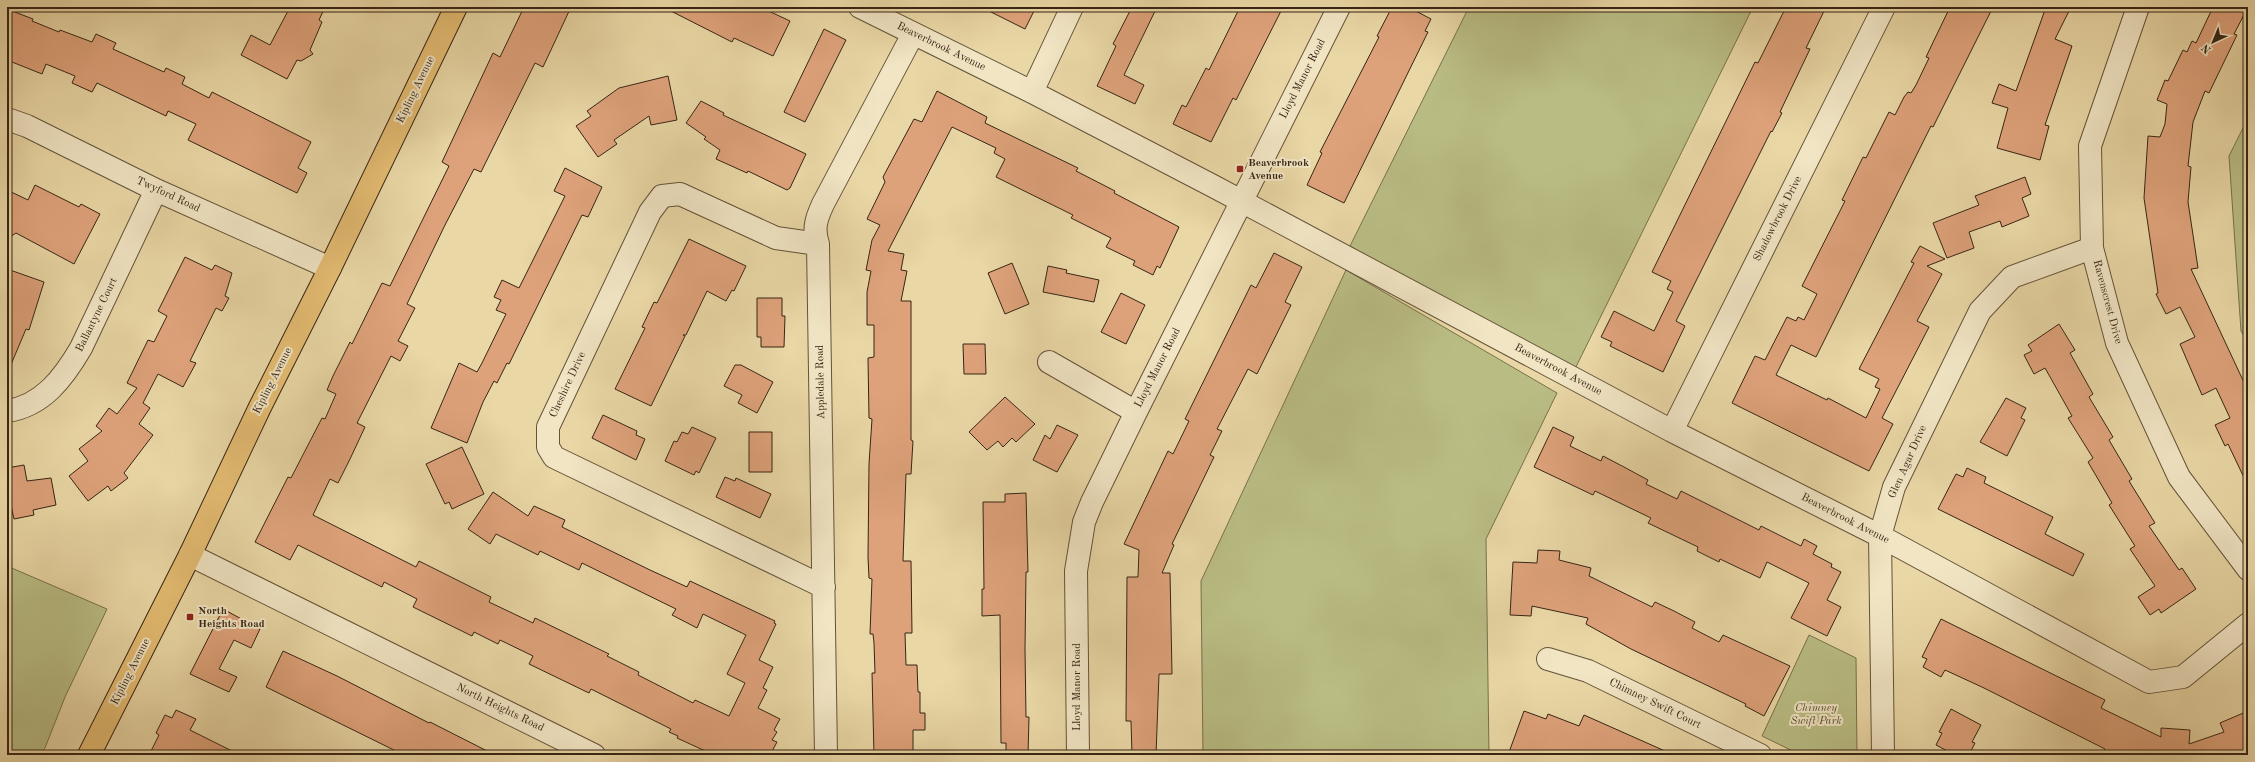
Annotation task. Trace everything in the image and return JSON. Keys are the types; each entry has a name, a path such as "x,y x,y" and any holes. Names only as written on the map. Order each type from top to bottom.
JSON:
{"main road":[{"name":"Kipling Avenue","path":"89,755 190,555 260,407 330,268 456,7"}],"street":[{"name":"Beaverbrook Avenue","path":"860,7 1032,92 1242,201 1672,431 1880,536 2149,682 2183,677 2248,624"},
{"path":"1032,92 1072,7"},
{"name":"Lloyd Manor Road","path":"1078,755 1076,571 1084,522 1092,502 1136,412 1339,7"},
{"name":"Shadowbrook Drive","path":"1672,431 1884,7"},
{"name":"Ravenscrest Drive","path":"2138,7 2090,146 2092,248 2117,343 2179,477 2248,570"},
{"name":"Appledale Road","path":"826,755 818,244 814,232 816,218 822,204 913,34"},
{"name":"Twyford Road","path":"7,119 27,126 156,190 330,268"},
{"name":"Ballantyne Court","path":"7,411 37,400 55,386 69,368 81,348 156,190"},
{"name":"Cheshire Drive","path":"818,244 776,238 680,194 662,196 650,212 548,427 548,447 554,457 824,587"},
{"name":"Glen Agar Drive","path":"1883,755 1880,536 1894,487 1980,311 2012,277 2092,248"},
{"path":"1049,362 1136,412"},
{"name":"North Heights Road","path":"190,555 594,755"},
{"name":"Chimney Swift Court","path":"1548,659 1588,671 1760,755"}],"green space":[{"path":"1469,7 1753,7 1572,375 1350,246"},
{"path":"2248,118 2248,343 2241,331 2229,156"},
{"path":"1346,270 1557,393 1486,539 1489,755 1203,755 1201,581"},
{"path":"7,566 107,609 65,697 45,748 38,755 7,755"},
{"name":"Chimney Swift Park","path":"1809,635 1856,658 1857,755 1801,755 1762,736"}],"building":[{"path":"290,7 325,7 319,20 322,22 310,50 313,54 301,61 297,60 287,79 241,55 251,35 270,45"},
{"path":"524,7 571,7 543,67 535,63 481,172 474,169 445,225 407,304 415,308 398,341 408,346 400,361 391,356 357,423 365,427 350,459 338,483 330,479 313,515 416,567 419,561 491,597 489,602 533,623 535,618 609,654 607,656 639,672 638,675 693,703 695,700 729,716 745,683 727,674 746,635 703,614 697,628 672,615 676,609 582,563 579,570 540,551 538,555 496,534 490,544 468,529 493,492 528,516 534,506 565,520 562,527 650,570 687,587 690,581 775,621 774,623 776,624 759,660 773,667 763,688 767,690 758,708 780,719 774,730 777,732 772,740 777,742 770,755 714,755 677,738 678,736 669,732 671,729 591,689 589,693 529,664 533,656 500,640 498,644 474,632 472,636 413,607 417,599 384,582 382,587 298,545 290,560 255,542 288,477 291,478 322,418 325,419 336,394 327,390 333,376 350,342 352,344 382,283 390,286 449,166 442,162 493,53 500,57"},
{"path":"663,7 760,7 790,21 773,56 734,38 732,42"},
{"path":"981,7 1036,7 1025,29"},
{"path":"1132,7 1157,7 1124,75 1144,85 1135,104 1097,86 1116,46 1113,44"},
{"path":"1240,7 1283,7 1236,100 1233,98 1211,142 1173,124 1182,105 1186,107 1206,68 1209,70"},
{"path":"1392,7 1408,7 1431,19 1425,31 1428,32 1344,203 1307,185 1322,153 1320,152 1379,37 1377,36"},
{"path":"1786,7 1826,7 1806,48 1810,49 1780,112 1782,113 1772,132 1771,131 1676,321 1685,326 1663,372 1610,346 1612,342 1601,337 1614,311 1654,331 1673,292 1667,289 1671,281 1652,272 1755,62 1758,63"},
{"path":"1950,7 1993,7 1933,127 1931,126 1816,357 1791,345 1776,375 1827,400 1828,398 1866,418 1880,389 1875,387 1879,379 1859,369 1914,263 1911,262 1920,246 1945,259 1927,266 1942,274 1917,321 1929,327 1882,418 1893,424 1869,471 1732,403 1755,356 1765,360 1787,317 1796,321 1798,317 1804,320 1817,294 1802,286 1845,201 1842,200 1863,157 1866,158 1889,112 1895,115 1904,97 1908,92 1911,93 1916,85 1929,58 1926,57"},
{"path":"2046,7 2071,7 2055,39 2072,46 2045,125 2049,126 2040,160 1997,148 2008,108 1992,103 1999,84 2016,91"},
{"path":"2213,7 2248,7 2234,34 2237,35 2209,93 2205,91 2193,122 2188,166 2191,167 2188,202 2198,268 2191,269 2248,391 2248,486 2228,444 2225,446 2215,425 2230,418 2216,388 2202,395 2180,344 2195,337 2180,307 2166,314 2156,294 2158,293 2144,198 2148,136 2160,137 2165,124 2167,104 2157,100 2165,80 2168,81 2183,50 2187,52 2192,41 2196,43"},
{"path":"7,9 33,19 32,21 59,32 60,30 92,42 96,34 116,43 113,49 164,72 166,68 185,77 182,84 209,98 212,92 311,142 298,168 307,173 297,193 188,140 196,124 168,111 166,116 97,83 92,92 72,83 75,76 46,64 42,74 7,60"},
{"path":"824,29 846,40 805,122 784,112"},
{"path":"668,76 677,120 651,125 649,116 614,140 617,144 598,157 576,126 591,116 587,111 619,88"},
{"path":"937,91 987,117 985,123 1078,168 1076,171 1179,227 1160,268 1157,266 1153,275 1133,265 1135,261 1106,247 1111,238 1071,218 1073,215 996,177 1005,159 994,153 996,148 952,127 888,251 904,254 901,270 907,271 901,301 911,301 911,440 913,441 911,474 906,474 903,561 911,561 912,633 905,633 906,665 917,665 918,692 920,692 920,713 925,713 925,730 913,730 913,755 874,755 872,673 875,673 873,634 870,634 872,579 869,578 868,557 869,464 872,419 869,418 868,358 874,357 874,325 867,325 867,292 871,271 866,270 872,240 880,225 867,219 885,182 883,177 914,119 922,122"},
{"path":"701,101 724,113 723,115 806,154 790,188 787,190 748,171 747,173 716,159 720,150 704,139 706,137 686,123"},
{"path":"565,168 602,187 588,217 582,215 509,364 507,363 497,383 494,381 483,402 467,443 431,428 459,363 477,372 482,363 506,314 496,310 501,300 494,297 502,280 519,288 565,196 554,191"},
{"path":"2025,177 2031,194 2022,198 2029,216 2002,227 2000,221 1969,232 1974,248 1947,258 1933,223 1979,205 1975,196"},
{"path":"35,185 79,207 81,204 100,214 74,264 16,233 7,239 7,190 28,200"},
{"path":"689,239 746,266 734,291 732,290 726,301 707,291 686,335 683,335 685,336 651,406 615,389 645,328 642,327 654,302 657,303"},
{"path":"1274,253 1302,267 1285,302 1291,305 1257,374 1248,369 1217,429 1222,431 1210,455 1214,457 1172,544 1174,545 1162,573 1170,573 1172,674 1159,674 1156,755 1132,755 1131,721 1126,721 1127,577 1138,577 1139,550 1124,544 1168,451 1173,454 1189,421 1185,419 1251,285 1256,288"},
{"path":"185,257 212,270 215,265 232,273 225,296 229,298 222,311 216,308 190,361 196,363 183,387 158,374 143,403 150,408 139,424 153,435 124,473 128,478 111,491 108,486 88,501 69,476 88,461 79,449 102,431 96,426 109,408 117,414 137,388 127,383 148,340 154,342 167,316 158,311"},
{"path":"1012,263 1029,304 1005,314 988,273"},
{"path":"1048,266 1067,270 1066,273 1099,280 1094,302 1043,292"},
{"path":"10,270 44,282 29,330 26,329 7,374 7,279"},
{"path":"1121,293 1145,305 1126,344 1101,332"},
{"path":"757,298 782,298 782,316 785,316 784,347 761,347 761,337 757,337"},
{"path":"2059,324 2075,350 2070,353 2093,394 2089,397 2113,437 2109,440 2132,479 2129,481 2155,523 2149,526 2179,570 2182,568 2196,589 2161,613 2159,609 2150,615 2138,597 2155,586 2130,549 2135,546 2109,505 2112,503 2088,462 2093,458 2068,418 2072,416 2045,368 2034,374 2024,355 2032,351 2028,345"},
{"path":"963,344 985,344 986,374 964,374"},
{"path":"735,365 741,365 773,382 757,413 738,403 742,395 724,386"},
{"path":"1005,397 1035,424 1016,442 1012,438 1003,447 998,441 987,450 969,432"},
{"path":"2006,398 2026,408 2021,418 2025,420 2007,456 1980,442"},
{"path":"603,415 637,431 636,435 645,439 636,460 592,438"},
{"path":"1057,425 1078,435 1057,472 1033,460 1045,435 1050,439"},
{"path":"692,427 716,438 699,473 696,471 694,475 665,461 674,441 677,442 682,432 688,434"},
{"path":"1553,427 1574,437 1570,446 1601,461 1603,456 1648,480 1646,484 1677,499 1681,491 1759,530 1761,526 1801,546 1804,539 1817,546 1813,554 1832,564 1831,567 1841,572 1827,600 1841,607 1827,636 1791,618 1809,583 1767,562 1760,578 1720,559 1719,562 1697,551 1698,547 1648,523 1651,518 1595,491 1593,495 1534,467"},
{"path":"749,432 772,432 772,472 749,472"},
{"path":"462,447 484,494 452,509 449,502 445,504 426,464"},
{"path":"24,465 27,481 51,478 56,505 33,510 34,515 14,519 7,488 7,468"},
{"path":"1967,468 1986,477 1984,483 2053,517 2045,534 2084,554 2073,576 1938,509 1956,474 1963,477"},
{"path":"725,477 735,481 736,478 771,494 760,518 716,497"},
{"path":"1026,493 1028,572 1026,572 1025,649 1026,717 1029,717 1028,755 1006,755 1006,743 1001,743 1000,615 982,616 982,589 984,589 983,502 1005,502 1005,494"},
{"path":"1538,550 1560,551 1559,560 1591,568 1589,576 1652,607 1655,602 1674,611 1695,622 1692,628 1719,642 1723,635 1790,666 1764,716 1745,706 1746,704 1631,649 1586,624 1588,618 1532,606 1531,616 1510,615 1513,562 1537,563"},
{"path":"223,609 260,629 251,648 234,640 219,669 237,677 229,692 190,674"},
{"path":"1941,619 2105,700 2101,708 2161,737 2161,728 2190,730 2189,744 2224,732 2220,723 2248,711 2248,752 2241,755 2102,755 2105,749 1984,688 1945,670 1941,677 1923,667 1927,659 1922,657"},
{"path":"283,651 337,676 495,755 404,755 266,687"},
{"path":"1951,709 1981,725 1972,742 1975,743 1969,755 1955,755 1936,745 1942,733 1939,732"},
{"path":"176,710 196,719 190,730 240,755 149,755 159,735 156,733 165,715 172,718"},
{"path":"1524,711 1546,719 1548,714 1579,726 1584,715 1674,755 1508,755"}],"place":[{"name":"Beaverbrook Avenue","path":"1240,169"},
{"name":"North Heights Road","path":"190,617"}]}
